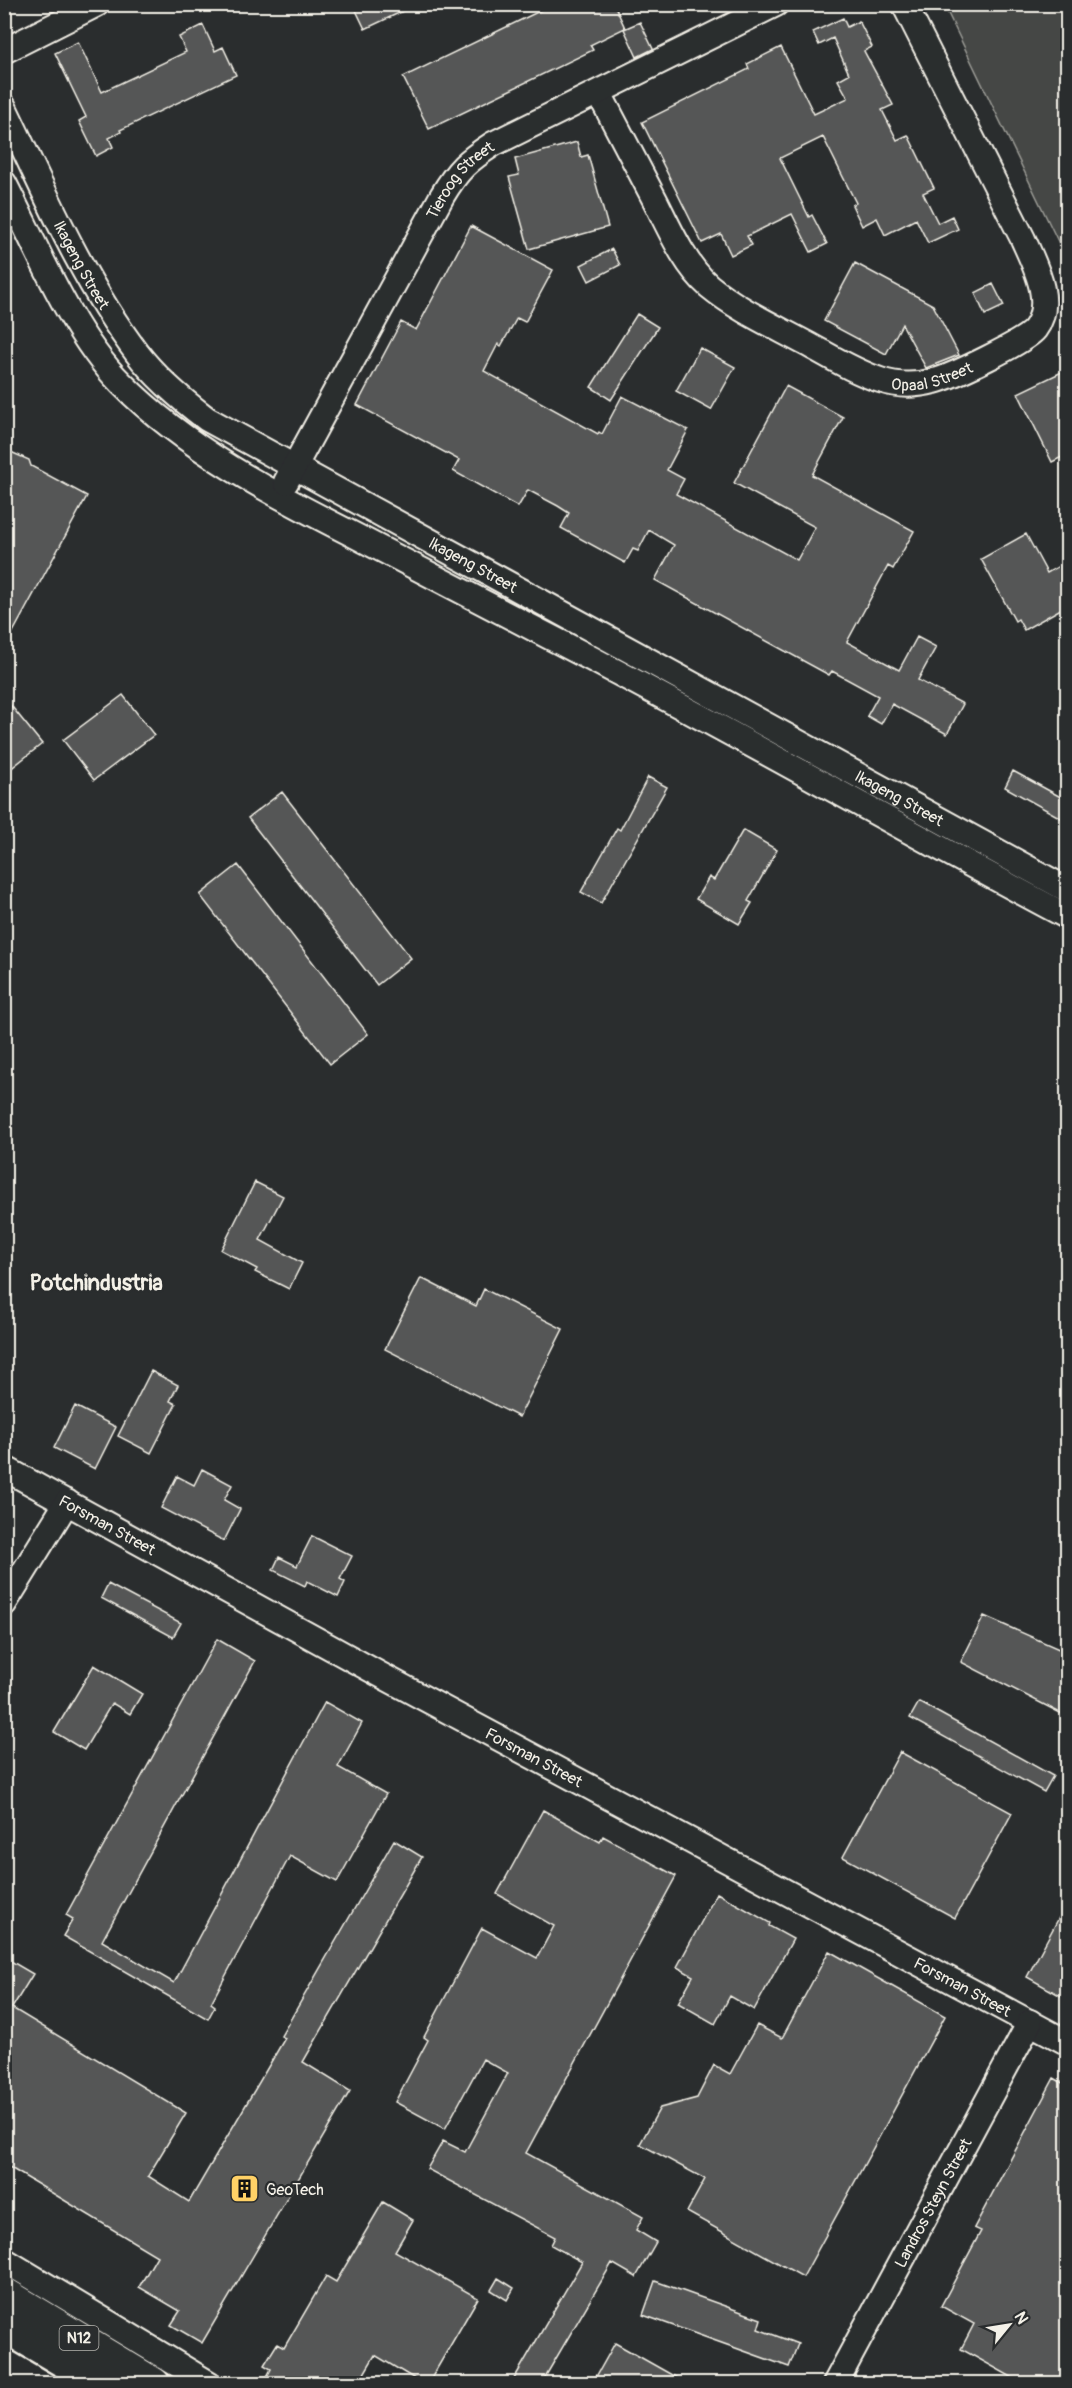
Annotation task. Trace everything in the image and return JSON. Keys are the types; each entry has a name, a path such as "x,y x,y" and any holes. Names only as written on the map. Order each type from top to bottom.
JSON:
{"highway":[{"name":"N12","path":"4,2294 153,2384"},
{"name":"N12","path":"4,2325 104,2384"}],"street":[{"path":"4,51 97,4"},
{"name":"Tieroog Street","path":"278,496 455,175 469,159 493,144 776,4"},
{"name":"Opaal Street","path":"599,93 676,240 707,284 752,315 848,366 881,380 909,385 936,381 1018,341 1035,329 1041,314 1044,293 1023,239 904,4"},
{"name":"Ikageng Street","path":"4,107 87,275 111,316 139,355 185,402 207,419 1068,890"},
{"name":"Ikageng Street","path":"4,183 78,325 119,381 144,405 192,440 278,496 594,660 1068,917"},
{"path":"503,613 516,589"},
{"name":"Forsman Street","path":"4,1468 389,1679 1068,2043"},
{"path":"4,1604 67,1502"},
{"name":"Landros Steyn Street","path":"835,2384 1030,2022"},
{"path":"4,2260 210,2384"}],"shaded area":[{"path":"944,5 1067,5 1067,260"}],"building":[{"path":"353,4 418,4 365,29"},
{"path":"554,4 614,4 625,28 590,45 593,50 429,129 403,77"},
{"path":"843,18 847,27 859,21 872,47 864,51 893,105 882,110 897,140 908,135 934,188 923,193 938,223 952,216 958,229 928,243 916,219 885,235 877,218 862,226 852,205 856,203 823,137 780,158 809,217 812,215 827,244 811,252 792,214 747,236 752,245 731,255 721,234 702,243 642,122 749,69 747,64 781,47 814,114 848,98 838,80 849,74 833,38 819,45 813,32"},
{"path":"640,22 653,49 637,57 624,29"},
{"path":"203,25 215,51 223,47 236,75 120,130 121,132 109,138 113,147 96,156 79,121 86,117 55,53 78,42 102,92 186,52 179,37"},
{"path":"577,142 581,157 588,155 608,227 529,249 509,177 519,175 515,159"},
{"path":"471,226 553,270 525,322 517,318 501,346 498,344 484,371 598,434 599,432 602,434 622,396 688,430 667,470 684,479 676,494 797,560 815,527 734,483 786,386 843,417 812,475 914,531 893,569 888,566 847,642 899,670 917,637 936,647 918,680 963,704 947,734 892,704 881,724 867,716 878,696 832,671 829,675 655,580 674,545 649,530 638,551 633,549 625,563 561,528 569,513 558,506 528,490 518,507 453,471 459,460 357,405 401,322 416,330"},
{"path":"612,249 620,265 589,281 581,265"},
{"path":"855,263 933,305 959,355 926,368 902,324 886,354 824,321"},
{"path":"993,284 1004,306 985,315 975,293"},
{"path":"637,314 658,327 611,400 591,387"},
{"path":"700,348 735,367 711,410 676,391"},
{"path":"1068,369 1068,454 1052,462 1018,393"},
{"path":"4,449 29,460 31,466 87,496 12,634 4,619"},
{"path":"1026,534 1047,573 1068,561 1068,605 1024,630 1018,619 1015,621 981,559"},
{"path":"123,695 154,735 94,780 63,740"},
{"path":"4,697 42,744 4,774"},
{"path":"1013,771 1068,801 1068,822 1005,787"},
{"path":"648,777 667,787 601,903 581,892 617,828 620,830"},
{"path":"282,792 411,958 377,985 248,818"},
{"path":"743,830 777,850 748,901 752,903 739,924 696,899 709,877 714,880"},
{"path":"238,865 368,1034 330,1064 200,895"},
{"path":"255,1182 283,1196 260,1240 302,1263 289,1289 255,1272 257,1269 221,1250"},
{"path":"421,1278 476,1306 484,1289 563,1329 519,1417 385,1349"},
{"path":"151,1371 178,1385 170,1401 176,1404 151,1453 118,1436"},
{"path":"75,1406 116,1427 95,1469 54,1448"},
{"path":"202,1469 232,1485 224,1500 240,1509 224,1541 161,1508 177,1476 194,1485"},
{"path":"312,1536 352,1556 340,1579 345,1582 338,1597 307,1581 305,1586 273,1570 279,1557 297,1566"},
{"path":"108,1584 181,1623 173,1637 101,1598"},
{"path":"984,1616 1068,1653 1068,1717 961,1662"},
{"path":"217,1639 255,1661 102,1941 174,1983 325,1702 362,1723 338,1767 386,1794 337,1882 290,1856 211,2003 215,2006 208,2019 63,1936 73,1919 66,1915"},
{"path":"94,1665 142,1694 130,1714 112,1703 84,1750 54,1732"},
{"path":"919,1702 1053,1776 1044,1792 910,1718"},
{"path":"900,1752 1012,1813 955,1918 843,1857"},
{"path":"543,1810 600,1842 603,1836 676,1876 526,2153 643,2217 636,2230 656,2242 636,2277 612,2263 541,2384 511,2384 582,2262 551,2245 555,2237 427,2169 443,2141 465,2152 508,2073 483,2059 445,2129 395,2102 428,2040 424,2037 482,1928 537,1958 554,1926 497,1894"},
{"path":"394,1840 422,1857 303,2062 350,2091 202,2343 171,2325 180,2311 139,2287 157,2256 4,2164 4,1957 33,1974 12,2008 186,2113 148,2176 189,2202 285,2038 281,2036"},
{"path":"717,1893 793,1939 754,2010 730,1996 715,2024 678,2003 693,1976 677,1967"},
{"path":"1068,1901 1068,1985 1061,1996 1027,1977"},
{"path":"829,1951 945,2016 803,2277 687,2212 705,2179 640,2144 660,2108 697,2098 714,2065 730,2074 757,2025 782,2038"},
{"path":"1054,2078 1068,2086 1068,2384 1024,2384 961,2349 974,2324 941,2306 981,2231 974,2228"},
{"path":"383,2202 413,2220 395,2251 478,2298 428,2384 423,2384 375,2355 358,2384 263,2384 271,2369 264,2365 277,2344 284,2348 326,2276 336,2282"},
{"path":"498,2278 514,2288 507,2300 491,2290"},
{"path":"655,2281 761,2319 758,2329 798,2344 789,2367 643,2315"},
{"path":"615,2343 688,2384 592,2384"}],"place":[{"name":"GeoTech","path":"245,2189"}],"district":[{"name":"Potchindustria","path":"96,1282"}]}
